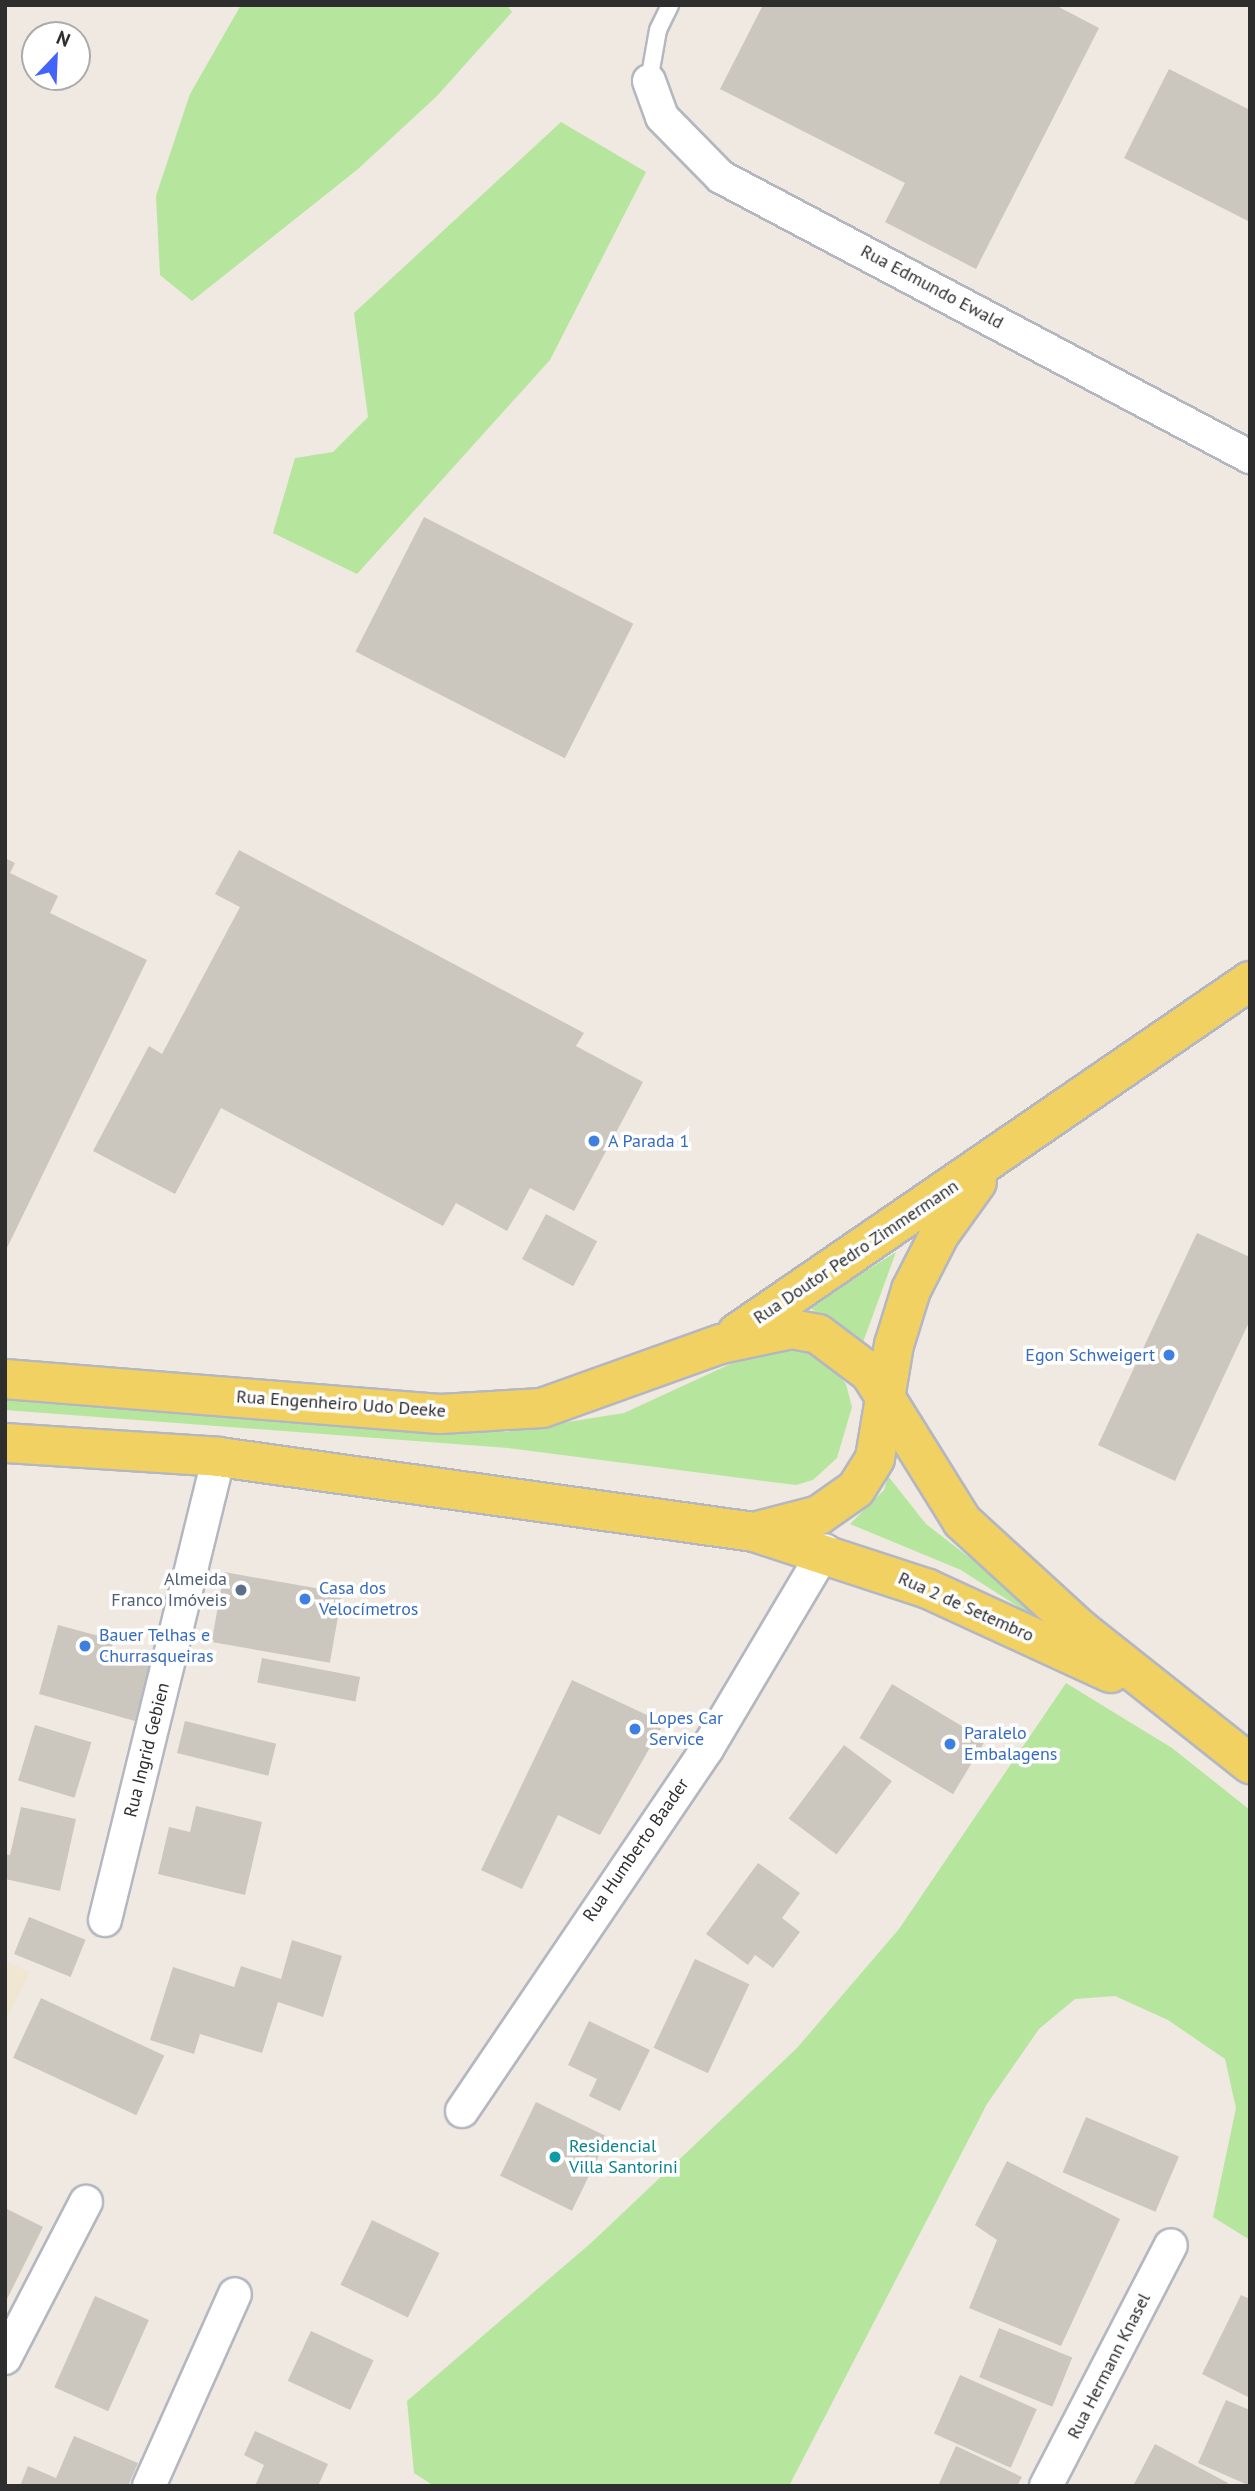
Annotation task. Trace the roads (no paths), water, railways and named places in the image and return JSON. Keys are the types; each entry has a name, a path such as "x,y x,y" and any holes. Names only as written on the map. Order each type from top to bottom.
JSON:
{"main road":[{"name":"Rua Doutor Pedro Zimmermann","path":"720,1344 993,1161 1250,981"},
{"name":"Rua Doutor Pedro Zimmermann","path":"754,1532 819,1515 856,1489 875,1458 887,1400 894,1345 911,1290 939,1235 993,1161"},
{"name":"Rua Engenheiro Udo Deeke","path":"5,1379 440,1414 542,1408 720,1344 792,1329 818,1334 870,1373 887,1400"},
{"name":"Rua 2 de Setembro","path":"887,1400 962,1521 1170,1702 1250,1764"},
{"path":"5,1443 219,1457 754,1532"},
{"name":"Rua 2 de Setembro","path":"754,1532 825,1550 974,1608 1170,1702"}],"street":[{"name":"Rua Edmundo Ewald","path":"649,81 662,117 721,177 1250,457"},
{"name":"Rua Ingrid Gebien","path":"105,1920 219,1457"},
{"name":"Rua Humberto Baader","path":"462,2110 707,1749 825,1550"},
{"path":"5,2358 86,2202"},
{"name":"Rua Hermann Knasel","path":"1046,2486 1171,2245"},
{"path":"149,2486 235,2294"}],"lane":[{"path":"649,81 658,30 670,5"}],"place":[{"name":"A Parada 1","path":"594,1141"},
{"name":"Egon Schweigert","path":"1169,1355"},
{"name":"Almeida Franco Imóveis","path":"241,1590"},
{"name":"Casa dos Velocímetros","path":"305,1599"},
{"name":"Bauer Telhas e Churrasqueiras","path":"85,1646"},
{"name":"Lopes Car Service","path":"635,1729"},
{"name":"Paralelo Embalagens","path":"950,1744"},
{"name":"Residencial Villa Santorini","path":"555,2157"}]}
